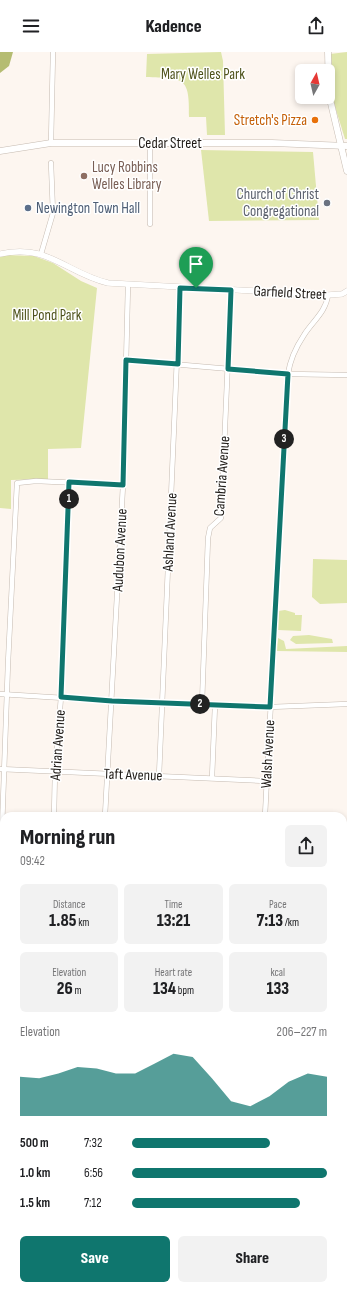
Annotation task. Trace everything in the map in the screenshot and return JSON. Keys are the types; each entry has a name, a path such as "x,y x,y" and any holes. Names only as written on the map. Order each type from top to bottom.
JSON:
{"main road":[{"path":"328,52 329,95 344,146 347,171"},
{"name":"Cedar Street","path":"0,151 51,143 272,142 344,146"}],"street":[{"path":"51,143 53,52"},
{"path":"150,143 150,224"},
{"path":"41,254 53,213 51,163"},
{"name":"Garfield Street","path":"0,254 28,251 41,254 57,259 91,279 108,284 328,295 337,295 347,291"},
{"name":"Audubon Avenue","path":"105,812 123,485 128,284"},
{"name":"Ashland Avenue","path":"160,776 180,288"},
{"name":"Cambria Avenue","path":"202,704 208,538 210,528 221,518 231,290"},
{"name":"Walsh Avenue","path":"265,812 288,374 293,356 303,337 325,307 328,295"},
{"path":"126,360 288,374 347,375"},
{"path":"1,812 2,769 17,483 24,481 123,485"},
{"name":"Adrian Avenue","path":"54,812 55,770 61,697 69,482"},
{"path":"0,694 112,701 270,707 347,704"},
{"path":"212,778 215,705"},
{"name":"Taft Avenue","path":"2,769 55,770 106,774 266,781"}],"green space":[{"path":"0,52 13,52 9,66 0,73"},
{"name":"Mary Welles Park","path":"221,52 223,61 225,135 207,135 206,117 189,117 188,93 186,86 182,82 176,79 146,77 147,54"},
{"path":"347,52 347,139 345,139 334,104 335,64 330,64 330,54"},
{"path":"201,150 313,152 319,220 209,221"},
{"name":"Mill Pond Park","path":"5,255 34,256 53,263 81,281 97,288 81,448 48,449 48,479 11,480 11,509 0,508 0,257"},
{"path":"313,559 347,560 347,603 320,604 312,597"},
{"path":"285,610 295,613 295,615 302,615 301,631 278,630 278,611"},
{"path":"309,635 332,639 333,643 296,644 290,640 293,636"},
{"path":"278,638 284,641 286,649 347,646 347,652 276,651"}],"place":[{"name":"Stretch's Pizza","path":"315,120"},
{"name":"Lucy Robbins Welles Library","path":"84,176"},
{"name":"Church of Christ Congregational","path":"327,203"},
{"name":"Newington Town Hall","path":"28,208"}],"route":[{"path":"180,288 196,288 231,290 228,369 288,374 270,707 112,701 61,697 69,482 123,485 126,360 178,364 180,288"}]}
